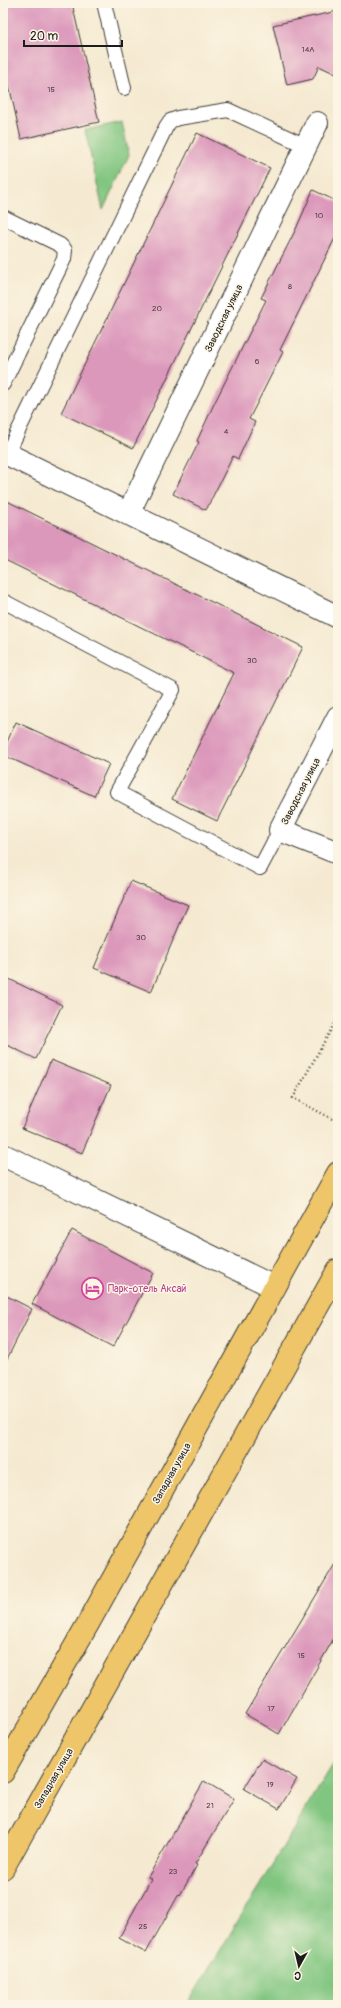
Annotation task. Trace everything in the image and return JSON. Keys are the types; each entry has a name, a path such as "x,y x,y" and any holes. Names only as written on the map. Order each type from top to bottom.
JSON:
{"main road":[{"name":"Западная улица","path":"3,1772 338,1173"},
{"name":"Западная улица","path":"3,1868 338,1270"}],"street":[{"name":"Заводская улица","path":"128,514 317,123"},
{"path":"5,453 338,617"},
{"name":"Заводская улица","path":"338,717 280,830 338,853"},
{"path":"3,1155 274,1287"}],"lane":[{"path":"104,3 124,88"},
{"path":"5,453 170,121 178,118 228,110 306,146"},
{"path":"3,217 60,245 65,250 64,259 3,384"},
{"path":"3,601 173,690 117,792 260,868 280,830"}],"path":[{"path":"338,1017 293,1098 338,1122"}],"green space":[{"path":"122,122 129,155 103,210 85,130"},
{"path":"338,1756 338,2005 187,2005"}],"building":[{"path":"3,3 72,3 99,122 21,139 3,57"},
{"path":"338,11 338,75 319,66 313,79 287,85 273,25"},
{"path":"197,133 270,168 133,448 61,413"},
{"path":"313,190 338,202 338,232 280,350 283,352 249,419 255,422 238,459 233,456 206,510 173,494 199,442 197,441 214,404 266,300 261,298 296,229"},
{"path":"3,499 303,647 217,821 172,799 234,673 3,559"},
{"path":"16,722 109,764 94,796 3,755 3,751"},
{"path":"131,881 188,905 151,992 94,968"},
{"path":"3,976 62,1005 36,1059 3,1043"},
{"path":"51,1060 111,1085 82,1153 22,1128"},
{"name":"Парк-отель Аксай","path":"72,1230 153,1273 113,1347 32,1304"},
{"path":"3,1294 32,1309 3,1367"},
{"path":"338,1559 338,1631 279,1734 245,1714"},
{"path":"262,1759 297,1779 279,1809 244,1789"},
{"path":"204,1781 234,1799 195,1864 197,1865 146,1953 119,1938 151,1879 148,1877"}],"place":[{"name":"Парк-отель Аксай","path":"92,1288"}]}
